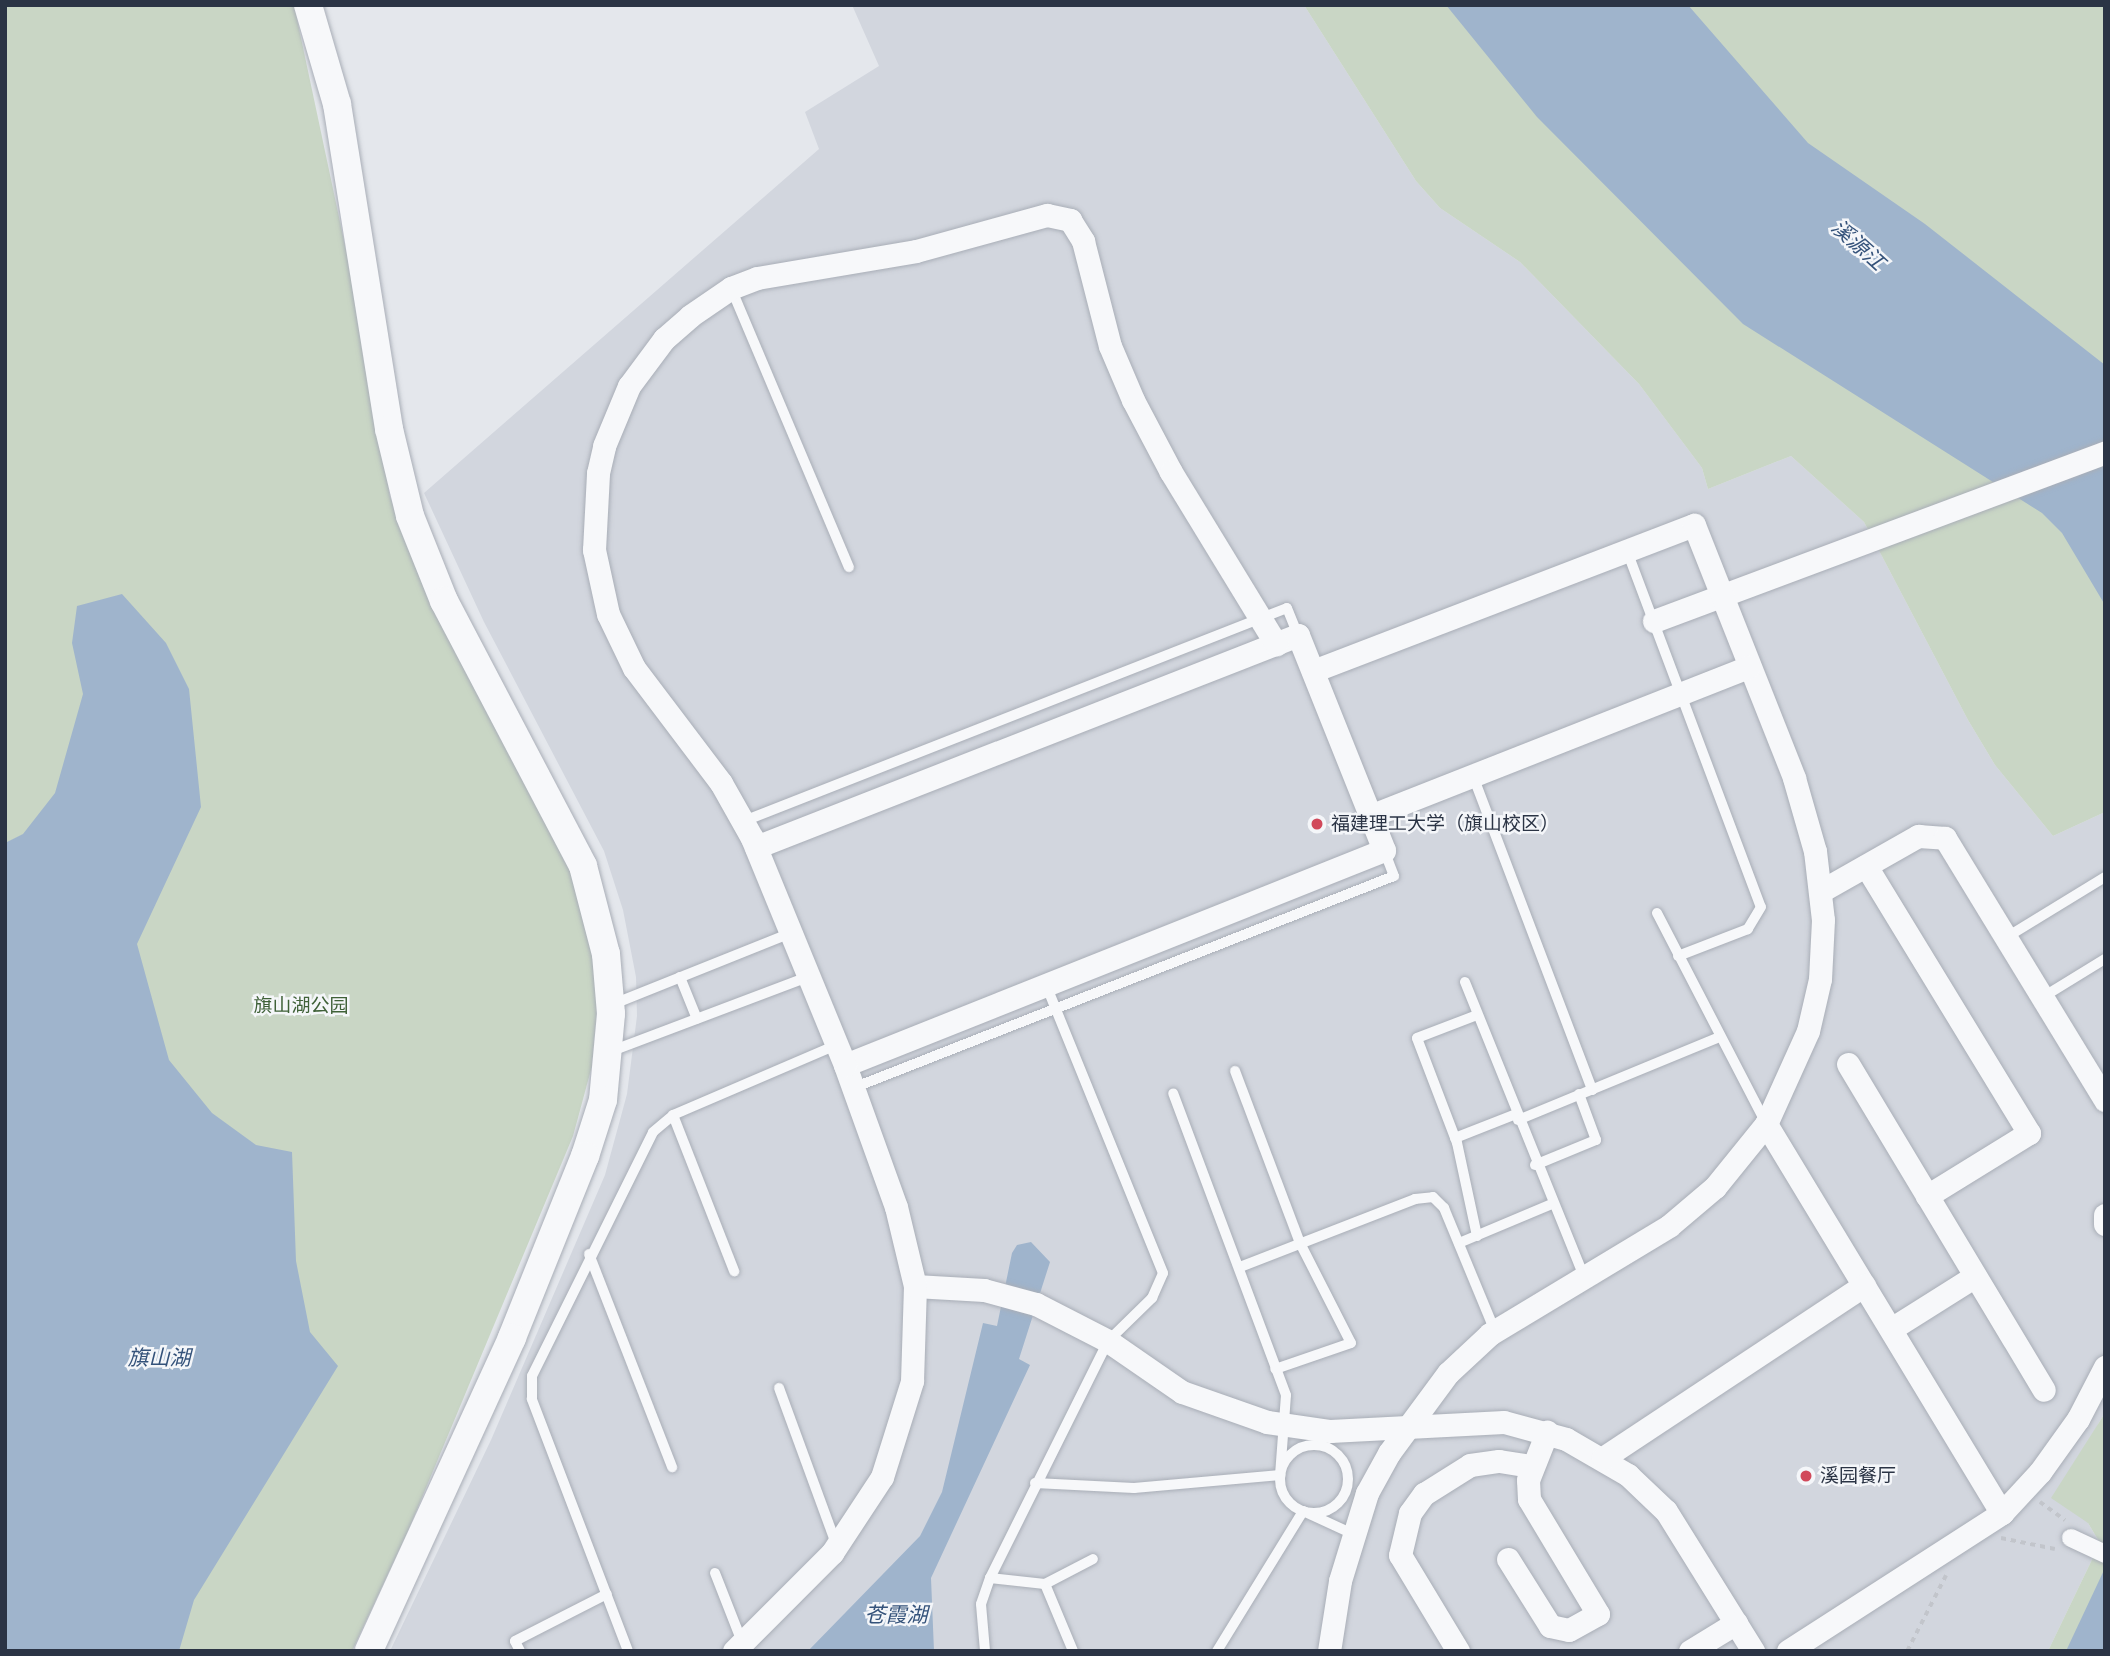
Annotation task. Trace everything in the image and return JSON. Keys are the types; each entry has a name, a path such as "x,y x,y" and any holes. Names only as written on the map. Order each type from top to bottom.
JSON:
{"street":[{"path":"308,5 340,117 389,429 410,516 444,601 583,866 606,954 610,1005 609,1052 603,1100 585,1156 512,1338 369,1651"},
{"path":"738,1646 837,1547 882,1477 898,1434 914,1359 915,1286 896,1207 853,1088 756,847 744,821 625,653 608,614 594,550 604,446 629,386 664,339 731,288 789,269 916,251 1047,215 1070,220 1083,242 1110,346 1133,400 1171,472 1276,644"},
{"path":"1654,621 2105,452"},
{"path":"1313,671 1694,526 1794,778 1821,891 1823,948 1815,1002 1796,1063 1766,1124 1734,1166 1695,1205 1653,1237 1495,1331 1448,1373 1409,1428 1377,1474 1353,1534 1328,1651"},
{"path":"756,847 1298,635 1313,671 1384,850 1047,988 840,1055"},
{"path":"1370,816 1749,667"},
{"path":"1821,891 1918,836 1945,838 2105,1100"},
{"path":"1866,866 2029,1133 1927,1196"},
{"path":"1848,1064 2044,1390"},
{"path":"1766,1124 2002,1513"},
{"path":"2105,1215 2105,1224"},
{"path":"1891,1329 1975,1276"},
{"path":"1603,1458 1864,1285"},
{"path":"915,1286 964,1287 1020,1299 1055,1311 1108,1341 1182,1392 1223,1409 1287,1426 1330,1431 1479,1422 1548,1432 1603,1458 1628,1475 1665,1511 1753,1651"},
{"path":"1788,1651 2002,1513 2024,1490 2078,1419 2105,1367"},
{"path":"1508,1559 1550,1626 1569,1630 1598,1614 1532,1506 1527,1490 1532,1466 1548,1432"},
{"path":"1458,1651 1400,1555 1410,1513 1424,1494 1470,1465 1499,1461 1532,1466"},
{"path":"2071,1538 2097,1551"},
{"path":"1690,1651 1736,1623"}],"lane":[{"path":"731,288 849,567"},
{"path":"1628,551 1761,907 1748,929 1678,956"},
{"path":"744,821 1287,608 1298,635"},
{"path":"1473,776 1592,1090"},
{"path":"853,1088 1057,1011 1394,876 1384,850"},
{"path":"2007,937 2105,877"},
{"path":"1657,913 1766,1124"},
{"path":"610,1005 790,933"},
{"path":"2043,997 2105,959"},
{"path":"609,1052 808,976"},
{"path":"680,977 697,1019"},
{"path":"1465,982 1535,1165 1584,1278"},
{"path":"985,1651 981,1604 990,1578 1108,1341 1152,1298 1164,1273 1047,988"},
{"path":"1476,1236 1455,1138 1418,1038 1477,1015"},
{"path":"1455,1138 1592,1090 1719,1037"},
{"path":"628,1651 530,1391 536,1366 646,1142 673,1115 840,1055"},
{"path":"1235,1071 1300,1244 1351,1343 1275,1369"},
{"path":"1173,1093 1286,1395 1287,1426 1280,1475 1285,1497 1303,1511 1353,1534"},
{"path":"1535,1165 1596,1140 1579,1094"},
{"path":"673,1115 734,1271"},
{"path":"1240,1267 1425,1197 1439,1201 1495,1331"},
{"path":"1459,1243 1552,1204"},
{"path":"589,1254 672,1467"},
{"path":"779,1388 837,1547"},
{"path":"1280,1475 1283,1464 1300,1448 1323,1446 1341,1459 1348,1479 1341,1499 1324,1511 1303,1511"},
{"path":"1035,1483 1134,1488 1280,1475"},
{"path":"1217,1651 1303,1511"},
{"path":"990,1578 1045,1584 1093,1559"},
{"path":"715,1573 738,1646"},
{"path":"1045,1584 1073,1651"},
{"path":"520,1651 515,1641 607,1594"}],"path":[{"path":"1974,1533 2061,1550 2076,1528 2024,1490"},
{"path":"1907,1651 1930,1599 1952,1566"}],"shaded area":[{"name":"福建理工大学（旗山校区）","path":"852,5 1304,5 1416,181 1440,208 1520,262 1639,384 1702,468 1708,489 1791,456 1864,522 1968,720 1995,765 2053,836 2105,812 2105,1413 2098,1424 2088,1523 2100,1543 2048,1651 390,1651 491,1440 605,1175 627,1094 637,1016 636,977 623,910 604,851 484,622 424,493 819,149 805,112 879,66"}],"green space":[{"name":"旗山湖公园","path":"5,5 294,5 357,302 390,497 433,598 568,864 587,920 598,997 592,1066 573,1136 408,1531 352,1651 5,1651"},
{"path":"1304,5 2105,5 2105,812 2053,836 1995,765 1968,720 1864,522 1791,456 1708,489 1702,468 1639,384 1520,262 1440,208 1416,181"},
{"path":"2105,1413 2105,1651 2048,1651 2100,1543 2088,1523 2051,1498"}],"water":[{"name":"溪源江","path":"1446,5 1688,5 1808,143 1925,224 2105,365 2105,605 2062,533 2042,513 1743,324 1537,117"},
{"name":"旗山湖","path":"122,594 166,643 189,689 201,807 137,944 169,1060 212,1113 256,1145 292,1152 296,1261 310,1332 338,1366 194,1600 179,1651 5,1651 5,843 23,834 55,793 83,694 72,643 77,606"},
{"name":"苍霞湖","path":"1031,1242 1050,1262 1019,1359 1030,1365 931,1578 934,1651 808,1651 920,1536 942,1492 983,1323 997,1326 1012,1253 1017,1245"},
{"path":"2105,1568 2105,1651 2066,1651"}],"place":[{"name":"福建理工大学（旗山校区）","path":"1317,824"},
{"name":"溪园餐厅","path":"1806,1476"}]}
